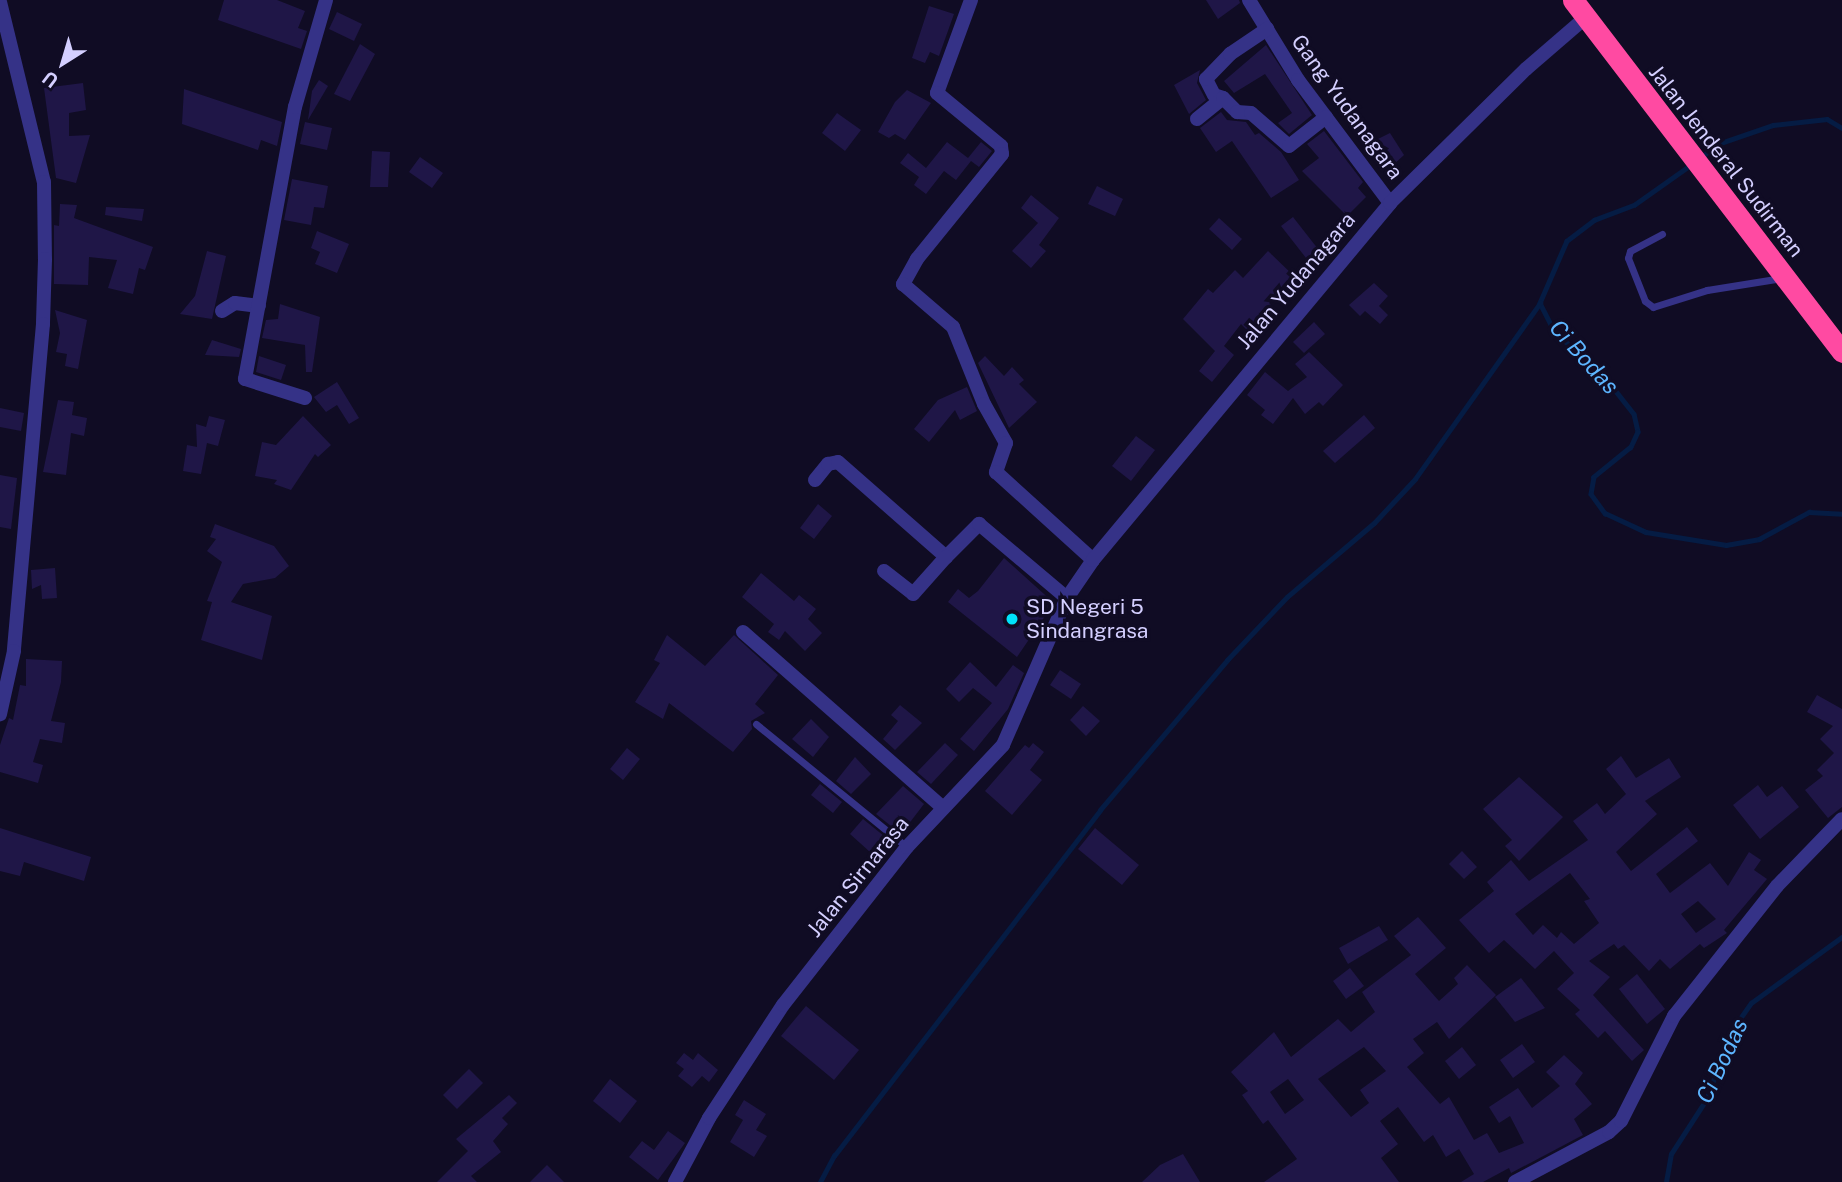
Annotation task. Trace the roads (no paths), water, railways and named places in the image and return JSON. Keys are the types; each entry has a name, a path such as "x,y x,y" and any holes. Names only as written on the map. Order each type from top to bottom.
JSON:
{"highway":[{"name":"Jalan Jenderal Sudirman","path":"1573,0 1842,352"}],"street":[{"path":"304,398 245,379 295,107 326,0"},
{"path":"971,0 937,93 1003,150 917,259 904,284 953,327 984,404 1006,443 996,472 1093,561"},
{"name":"Gang Yudanagara","path":"1249,0 1326,117 1390,203"},
{"path":"0,2 44,183 45,259 43,324 14,651 0,714"},
{"name":"Jalan Yudanagara","path":"1067,598 1093,561 1390,203 1526,69 1585,18"},
{"path":"1266,29 1230,54 1206,79 1214,95 1223,98 1237,112 1251,113 1289,146 1326,117"},
{"path":"1197,119 1223,98"},
{"path":"222,311 235,303 259,306"},
{"path":"814,480 828,464 838,462 946,557"},
{"path":"884,571 913,594 978,524 1067,598"},
{"name":"Jalan Sirnarasa","path":"675,1182 709,1118 783,1005 907,847 942,807 1003,746 1067,598"},
{"path":"743,632 942,807"},
{"path":"1515,1182 1609,1132 1620,1121 1674,1016 1777,886 1842,819"}],"lane":[{"path":"1662,234 1630,251 1628,258 1645,301 1653,307 1707,290 1786,277"},
{"path":"756,724 907,847"}],"waterway":[{"name":"Ci Bodas","path":"1700,158 1718,144 1773,125 1827,119 1842,128"},
{"name":"Ci Bodas","path":"1690,166 1635,205 1595,220 1567,241 1540,303 1555,332 1604,376 1634,414 1638,432 1631,447 1594,477 1591,494 1605,513 1646,532 1726,545 1759,539 1809,512 1842,514"},
{"path":"820,1182 834,1156 1100,810 1227,660 1287,597 1374,523 1415,479 1540,303"},
{"name":"Ci Bodas","path":"1666,1182 1671,1154 1706,1100 1732,1030 1751,1003 1842,937"}],"place":[{"name":"SD Negeri 5 Sindangrasa","path":"1012,619"}]}
